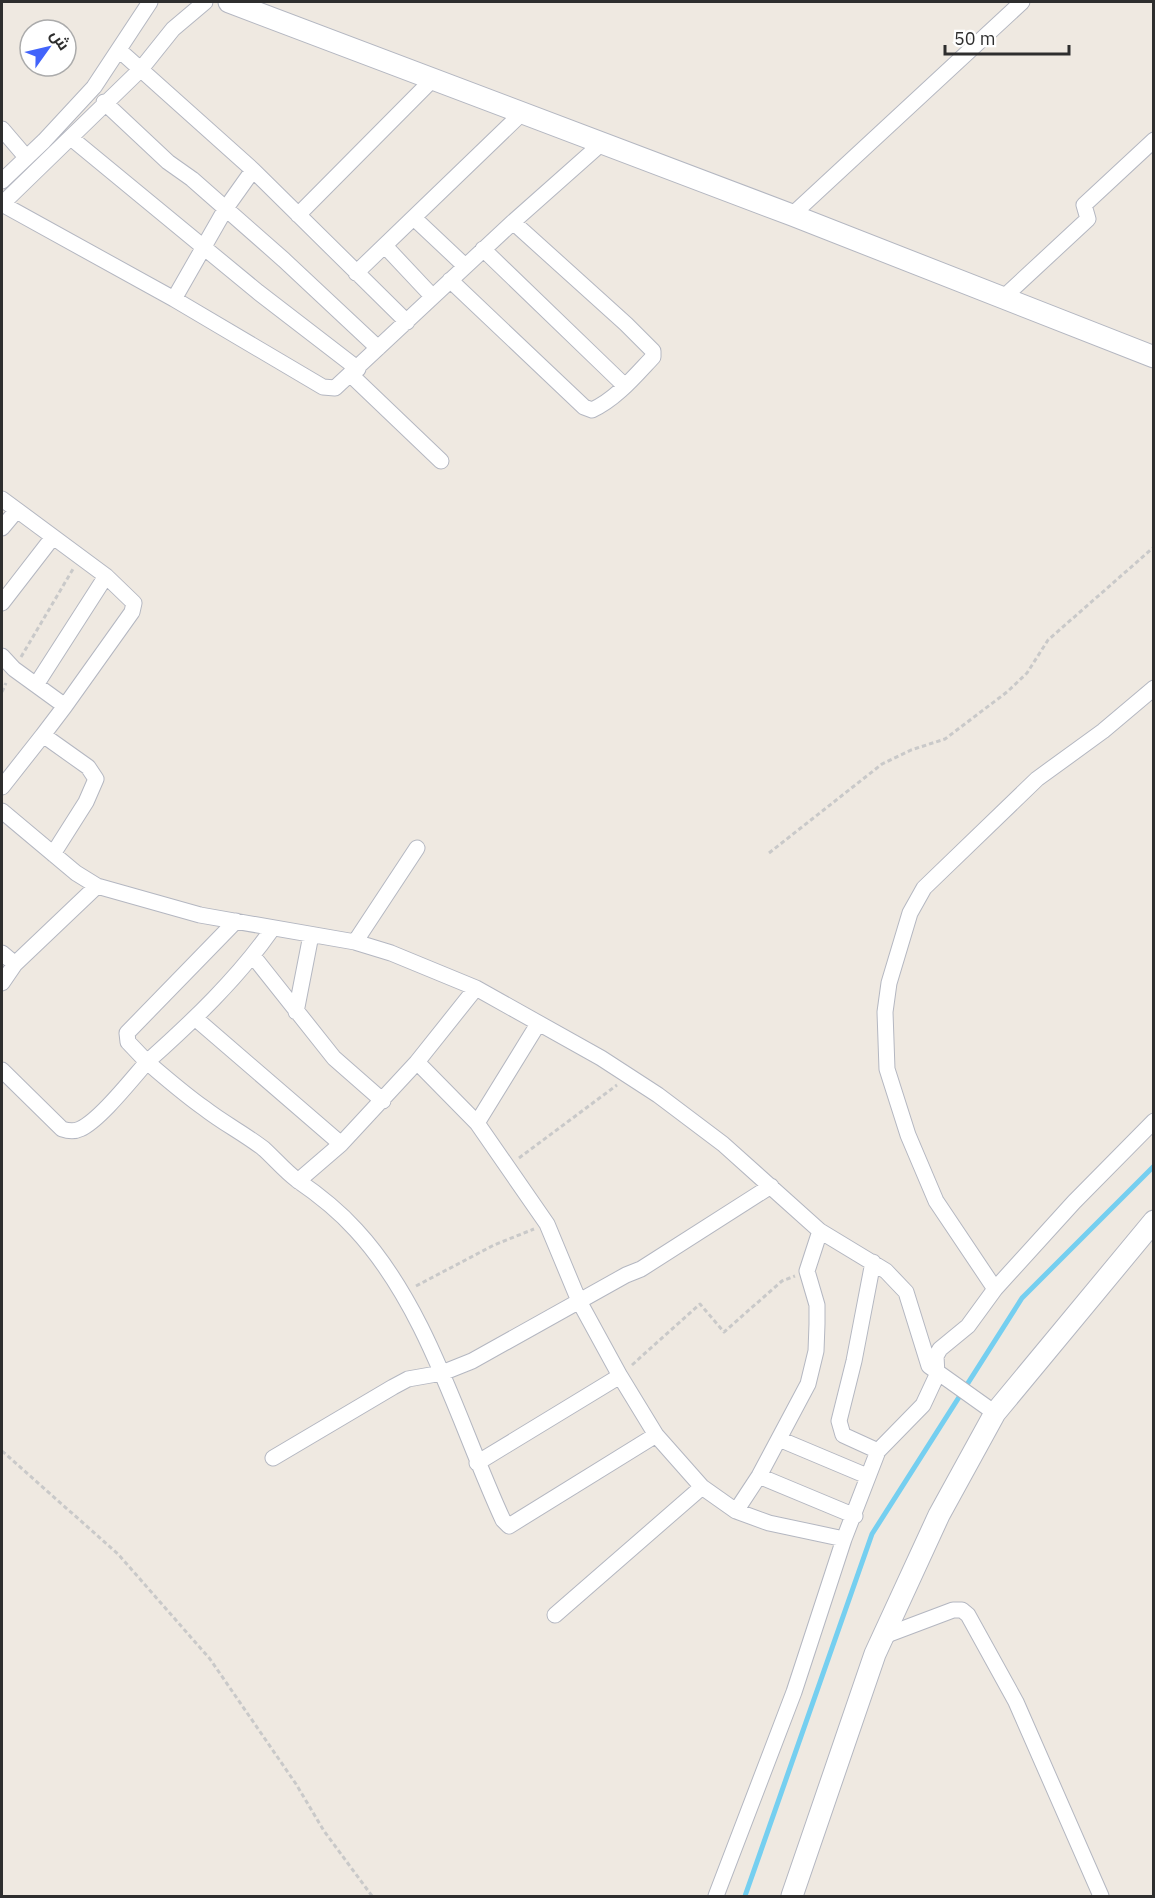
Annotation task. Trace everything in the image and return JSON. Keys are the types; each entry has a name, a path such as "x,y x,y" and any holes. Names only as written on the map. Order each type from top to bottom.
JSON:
{"main road":[{"path":"229,2 792,215 1154,357"},
{"path":"792,1896 807,1847 884,1636 989,1410 1154,1221"}],"street":[{"path":"2,182 94,87 150,2"},
{"path":"205,2 173,29 141,69 104,102 71,138 2,204 174,299 323,387 335,388 355,372 432,296 602,143"},
{"path":"792,215 1022,2"},
{"path":"119,50 253,170 408,322"},
{"path":"298,215 432,80"},
{"path":"104,102 168,162 226,208 378,348"},
{"path":"356,273 520,114"},
{"path":"2,129 26,157"},
{"path":"71,138 355,372 441,461"},
{"path":"1004,297 1088,219 1084,205 1154,140"},
{"path":"174,299 226,208 253,170"},
{"path":"414,218 465,266"},
{"path":"450,280 584,407 592,410 599,407 625,386 653,357 653,351 513,222"},
{"path":"385,246 432,296"},
{"path":"483,249 625,386"},
{"path":"2,499 106,576 130,599 133,609 65,706 2,787"},
{"path":"2,528 18,510"},
{"path":"2,603 53,537"},
{"path":"36,685 106,576"},
{"path":"2,656 14,669 65,706"},
{"path":"995,1289 936,1201 908,1136 887,1069 885,1012 890,983 910,912 924,888 1037,779 1112,724 1154,688"},
{"path":"43,735 88,767 96,778 86,802 53,854"},
{"path":"2,811 53,854 96,886 200,915 355,942 476,988 565,1037 628,1077 723,1143 820,1231 873,1262 906,1292 924,1356 929,1366 989,1410"},
{"path":"355,942 417,848"},
{"path":"2,983 15,964 96,886"},
{"path":"236,921 127,1033 128,1042 147,1062 203,1108 264,1149 298,1181 307,1184 358,1232 402,1293 442,1373 477,1463 503,1520 511,1526 656,1435"},
{"path":"2,1070 62,1130 69,1132 80,1130 91,1122 147,1062 195,1018 253,956 273,928"},
{"path":"296,1012 311,935"},
{"path":"2,953 15,964"},
{"path":"253,956 334,1058 383,1101"},
{"path":"298,1181 341,1144 383,1101 476,988"},
{"path":"195,1018 341,1144"},
{"path":"477,1123 538,1024"},
{"path":"417,1062 477,1123 547,1224 579,1301 621,1376 656,1435 702,1487 736,1510 769,1523 844,1539"},
{"path":"943,1378 936,1356 940,1350 977,1316 995,1289 1119,1153 1154,1121"},
{"path":"273,1458 408,1379 442,1373 523,1334 626,1275 641,1269 771,1186"},
{"path":"736,1510 759,1476 808,1384 816,1352 817,1305 807,1271 820,1231"},
{"path":"873,1262 854,1360 839,1421 843,1435 878,1451"},
{"path":"477,1463 621,1376"},
{"path":"716,1896 794,1692 867,1476 878,1451 923,1405 943,1378"},
{"path":"779,1439 867,1476"},
{"path":"759,1476 855,1516"},
{"path":"555,1615 702,1487"},
{"path":"884,1636 953,1610 962,1610 968,1615 1016,1702 1101,1896"}],"path":[{"path":"769,854 882,764 911,750 945,739 1007,692 1027,673 1048,640 1154,547"},
{"path":"2,692 80,558"},
{"path":"506,1168 628,1077"},
{"path":"402,1293 494,1245 547,1224"},
{"path":"621,1376 700,1304 724,1332 782,1281 807,1271"},
{"path":"2,1451 118,1554 210,1659 296,1784 324,1831 372,1896"}],"waterway":[{"path":"745,1896 872,1534 1022,1298 1154,1166"}]}
